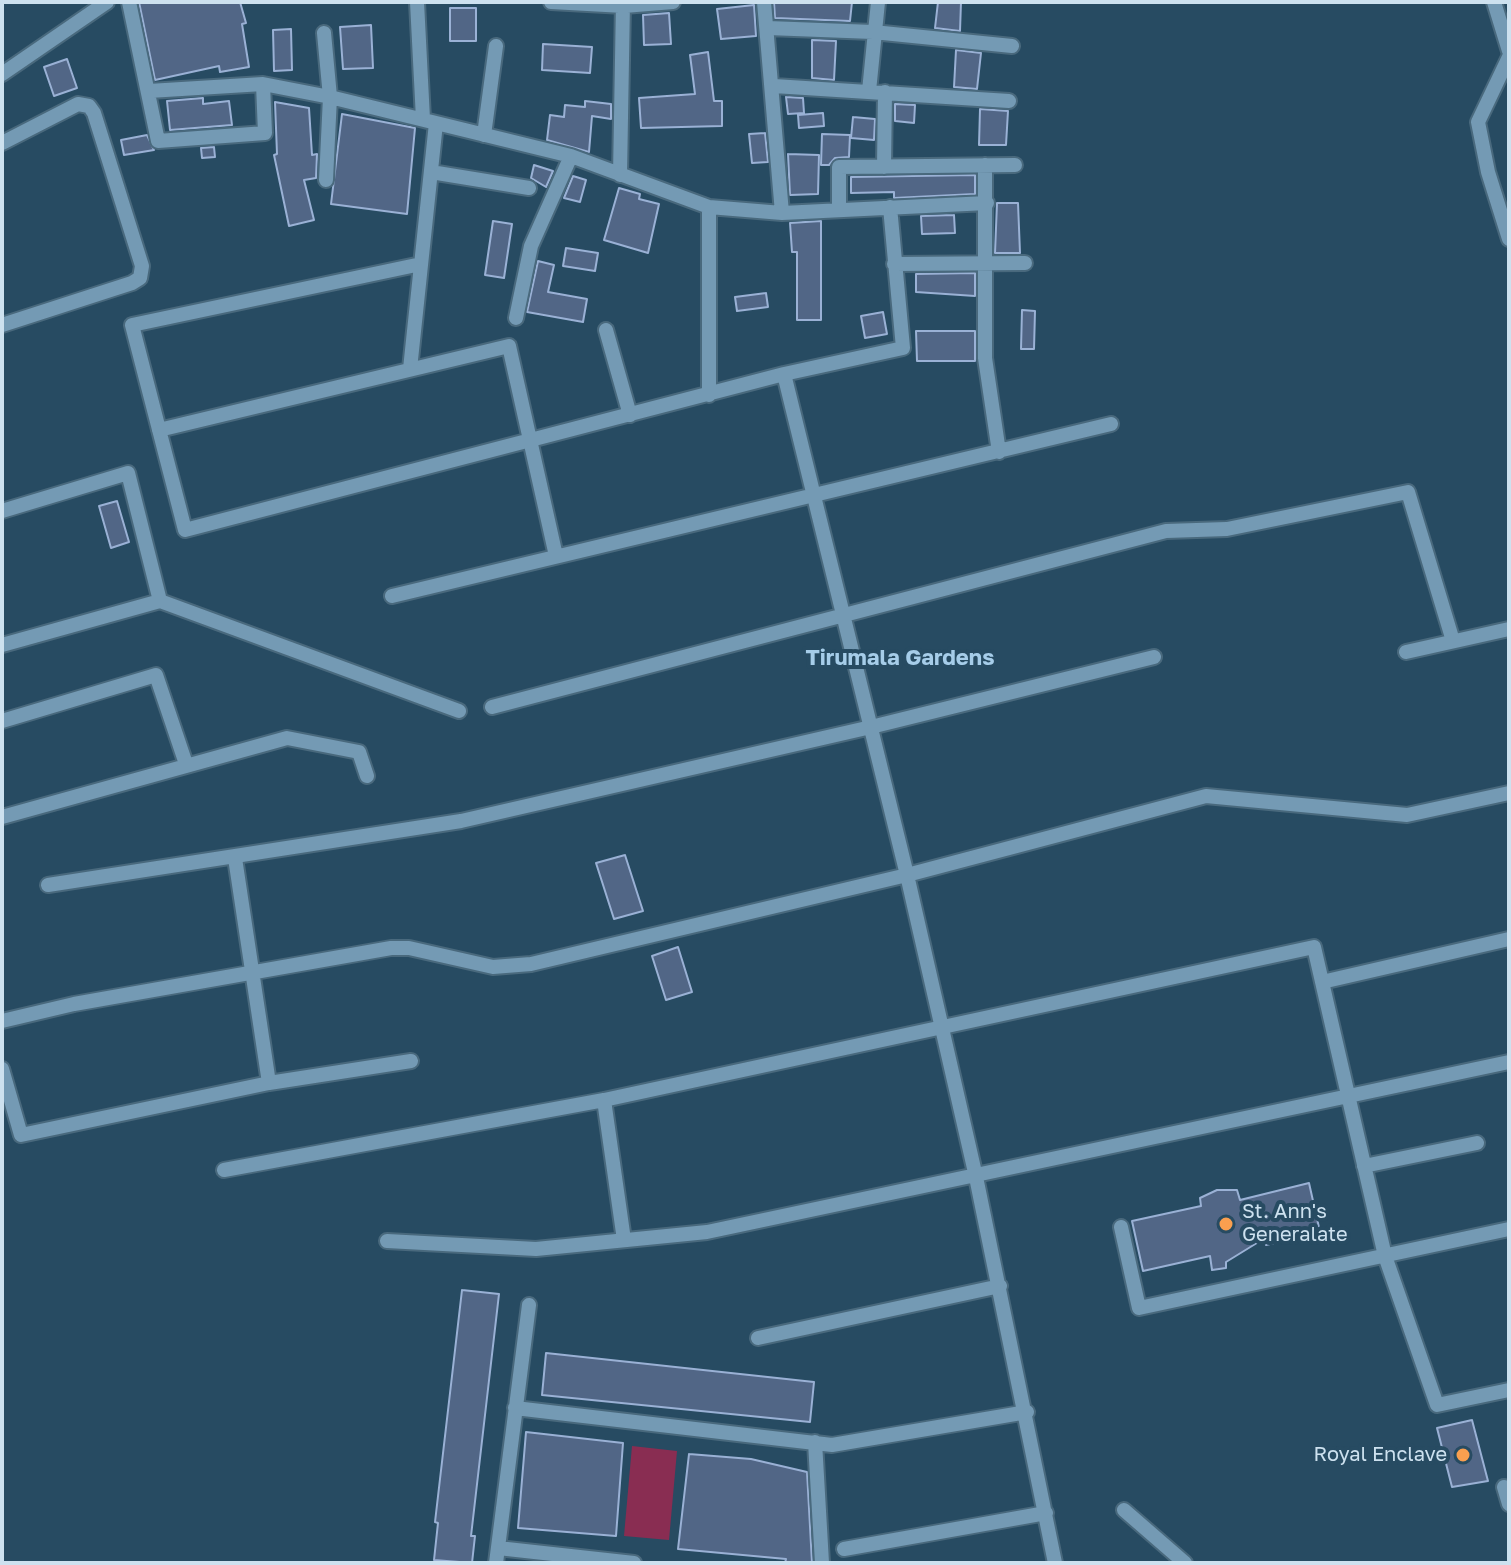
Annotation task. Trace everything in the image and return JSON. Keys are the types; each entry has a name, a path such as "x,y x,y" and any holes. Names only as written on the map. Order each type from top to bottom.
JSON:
{"street":[{"path":"2,74 107,2"},
{"path":"129,2 158,141 265,133 263,84"},
{"path":"410,369 431,172 430,121 417,2"},
{"path":"551,2 673,2"},
{"path":"764,2 774,86 782,213"},
{"path":"869,91 878,2"},
{"path":"1494,2 1509,54 1478,122 1488,172 1509,239"},
{"path":"620,175 624,4"},
{"path":"768,28 873,32 1012,46"},
{"path":"324,33 330,97 326,180"},
{"path":"484,135 496,46"},
{"path":"149,91 263,84 330,97 571,156 709,207 782,213 987,203"},
{"path":"774,86 1009,101"},
{"path":"884,167 885,92"},
{"path":"2,143 78,104 89,106 94,113 142,266 140,278 132,283 2,325"},
{"path":"516,318 531,246 571,156"},
{"path":"985,165 985,358 999,452"},
{"path":"839,209 839,167 1015,165"},
{"path":"431,172 529,188"},
{"path":"709,207 709,395"},
{"path":"421,264 132,325 185,530 784,374 903,348 890,207"},
{"path":"894,264 1025,263"},
{"path":"606,330 630,415"},
{"path":"159,430 509,346 528,443 556,556"},
{"path":"784,374 907,875 976,1177 1027,1412 1055,1563"},
{"path":"392,596 1111,424"},
{"path":"2,511 128,473 160,601"},
{"path":"492,707 1166,531 1227,529 1408,492 1453,641"},
{"path":"2,645 160,601 459,711"},
{"path":"1406,652 1509,629"},
{"path":"48,885 461,821 871,727 1154,657"},
{"path":"2,721 156,675 186,764"},
{"path":"2,817 287,738 359,752 367,776"},
{"path":"2,1021 74,1004 391,948 409,948 493,967 531,964 907,875 1206,796 1407,815 1509,793"},
{"path":"235,858 255,972 269,1083"},
{"path":"1322,982 1509,939"},
{"path":"224,1170 604,1100 1314,947 1385,1256 1437,1405 1509,1390"},
{"path":"2,1069 21,1135 269,1083 411,1061"},
{"path":"387,1241 536,1249 707,1232 1509,1062"},
{"path":"604,1100 624,1240"},
{"path":"1364,1166 1477,1143"},
{"path":"1121,1227 1139,1308 1509,1229"},
{"path":"758,1338 1000,1286"},
{"path":"529,1305 497,1556 634,1563"},
{"path":"515,1408 832,1445 1027,1412"},
{"path":"815,1442 822,1563"},
{"path":"1504,1487 1509,1504"},
{"path":"1124,1510 1185,1563"},
{"path":"844,1549 1046,1513"}],"shaded area":[{"path":"632,1446 677,1451 669,1540 624,1536"}],"building":[{"path":"139,2 240,2 246,23 242,24 249,67 220,72 219,66 155,80"},
{"path":"774,2 852,2 850,21 775,18"},
{"path":"938,2 961,2 960,31 935,28"},
{"path":"754,5 756,36 721,39 717,9"},
{"path":"450,8 476,8 476,41 450,41"},
{"path":"669,13 671,44 644,45 643,15"},
{"path":"371,25 373,68 343,69 340,27"},
{"path":"291,29 292,70 274,71 273,30"},
{"path":"812,40 836,41 834,80 812,78"},
{"path":"543,44 592,47 590,73 542,70"},
{"path":"956,50 981,53 977,89 954,87"},
{"path":"708,52 714,101 722,101 722,126 641,128 639,98 695,94 690,55"},
{"path":"67,59 77,88 54,96 44,67"},
{"path":"786,97 803,98 804,113 788,114"},
{"path":"203,98 203,104 229,101 232,125 170,130 167,101"},
{"path":"585,101 611,104 611,119 592,116 589,152 547,140 550,115 564,117 565,105 585,107"},
{"path":"275,102 309,108 312,155 317,154 316,178 304,180 314,220 289,226 274,155 277,154"},
{"path":"895,104 915,105 914,123 895,121"},
{"path":"980,109 1008,111 1006,145 979,145"},
{"path":"823,113 824,126 799,128 798,115"},
{"path":"342,114 415,128 407,214 331,204"},
{"path":"853,117 875,119 874,140 851,138"},
{"path":"765,133 768,162 752,163 749,134"},
{"path":"822,134 850,135 849,157 835,158 829,165 821,165"},
{"path":"147,135 154,150 124,155 121,140"},
{"path":"214,147 215,157 202,158 201,148"},
{"path":"788,154 819,155 818,194 790,195"},
{"path":"534,165 553,171 546,187 531,178"},
{"path":"975,175 975,194 894,198 894,192 851,193 851,177"},
{"path":"573,176 586,180 580,202 564,198"},
{"path":"619,188 640,194 639,199 659,204 648,253 604,240"},
{"path":"997,203 1018,203 1020,253 995,253"},
{"path":"954,215 955,233 922,234 921,216"},
{"path":"493,221 512,224 504,278 485,275"},
{"path":"821,221 821,320 797,320 797,252 792,252 790,223"},
{"path":"566,248 598,253 595,271 563,266"},
{"path":"538,261 554,265 548,292 587,299 583,322 527,312"},
{"path":"975,273 975,296 916,292 916,274"},
{"path":"766,293 768,307 737,311 735,297"},
{"path":"1022,310 1035,311 1034,349 1021,349"},
{"path":"883,312 887,334 865,338 861,316"},
{"path":"916,331 975,331 975,361 917,361"},
{"path":"117,501 129,542 111,548 99,506"},
{"path":"625,855 643,911 614,919 596,863"},
{"path":"678,947 692,992 666,1000 652,956"},
{"name":"St. Ann's Generalate","path":"1309,1183 1320,1232 1266,1245 1265,1238 1226,1262 1226,1268 1212,1270 1210,1256 1143,1271 1132,1221 1201,1206 1200,1198 1217,1190 1237,1190 1240,1200"},
{"path":"462,1290 499,1294 471,1536 475,1536 472,1563 434,1560 438,1523 435,1522"},
{"path":"546,1353 814,1382 810,1422 542,1395"},
{"name":"Royal Enclave","path":"1472,1420 1488,1481 1452,1487 1437,1428"},
{"path":"526,1432 623,1443 616,1536 518,1528"},
{"path":"689,1454 751,1459 807,1472 812,1563 785,1563 786,1559 678,1549"}],"place":[{"name":"St. Ann's Generalate","path":"1226,1224"},
{"name":"Royal Enclave","path":"1463,1455"}],"district":[{"name":"Tirumala Gardens","path":"900,658"}]}
